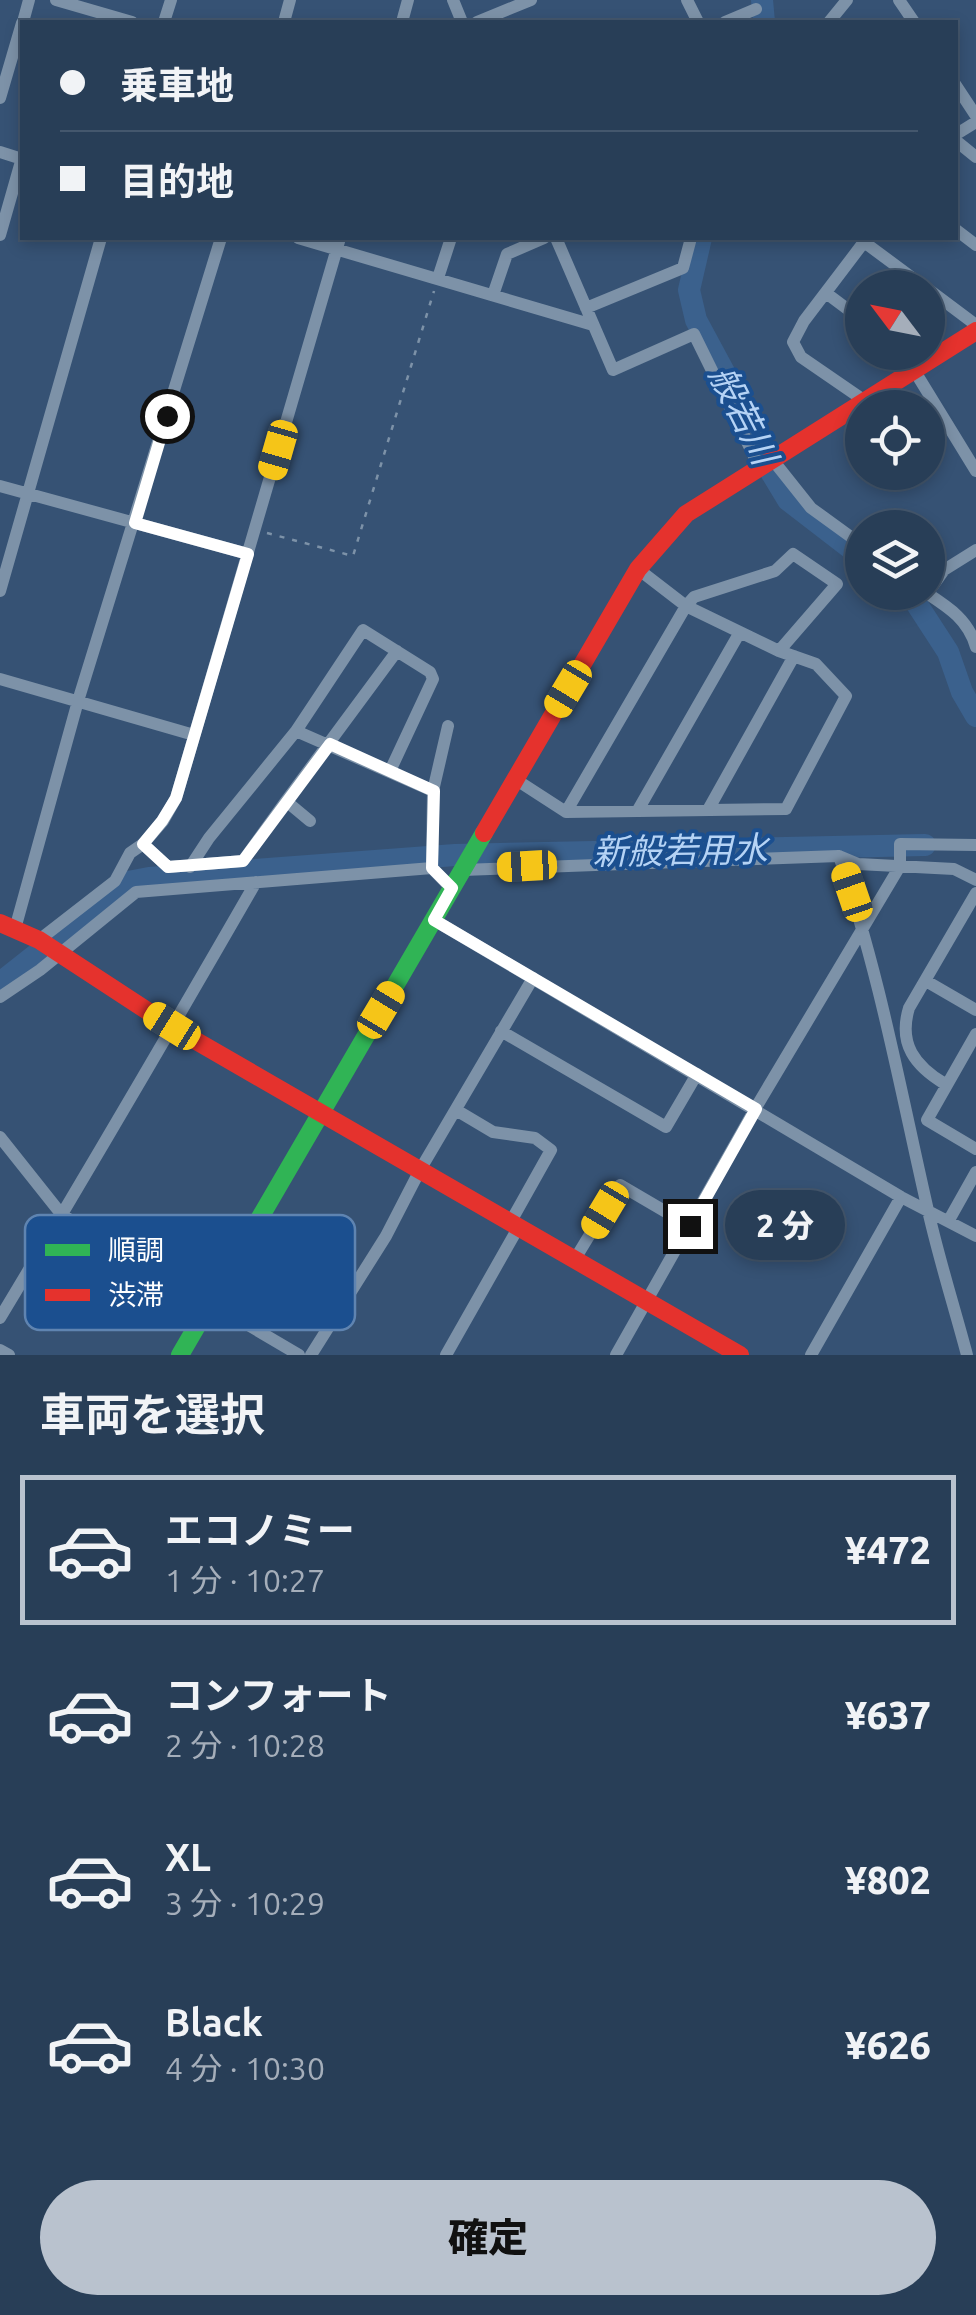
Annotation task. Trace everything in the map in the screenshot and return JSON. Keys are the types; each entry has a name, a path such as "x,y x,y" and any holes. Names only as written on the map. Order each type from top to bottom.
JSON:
{"street":[{"path":"56,0 125,20"},
{"path":"482,20 531,0"},
{"path":"831,20 847,0"},
{"path":"730,20 756,10"},
{"path":"0,98 20,33"},
{"path":"958,89 976,119"},
{"path":"0,235 20,166"},
{"path":"0,590 99,240"},
{"path":"220,240 8,926 47,946 172,1026 740,1355"},
{"path":"438,278 451,240"},
{"path":"493,295 507,254 539,240"},
{"path":"557,240 613,370 694,334 766,463 810,508 845,533"},
{"path":"586,308 682,268 690,240"},
{"path":"848,390 802,357 793,342 865,240 904,270"},
{"path":"0,997 115,881 130,852 143,844 176,798 338,243 438,278 593,324"},
{"path":"826,293 845,307"},
{"path":"884,390 976,328 945,303"},
{"path":"915,371 976,471"},
{"path":"261,1215 638,569 686,514 845,414"},
{"path":"0,486 248,554"},
{"path":"945,569 976,550"},
{"path":"566,812 686,606 694,597 776,571 793,554 837,584 779,651"},
{"path":"515,779 566,812 786,809 846,696 816,664 779,651 686,606 638,569"},
{"path":"945,605 955,611 976,646"},
{"path":"190,867 296,731 359,633 366,632 397,650 430,672 433,679 390,771"},
{"path":"638,810 740,632"},
{"path":"143,844 168,867 243,861 397,650"},
{"path":"708,810 794,656"},
{"path":"0,679 194,735"},
{"path":"448,726 434,791 432,868 452,888"},
{"path":"296,731 434,791"},
{"path":"286,802 310,821"},
{"path":"616,1355 900,866 900,844 976,845"},
{"path":"469,861 839,856 858,864 954,869 976,880"},
{"path":"839,856 864,928 892,1037 928,1209 967,1355"},
{"path":"47,946 136,892 432,868"},
{"path":"0,1137 62,1215 101,1144 134,1098 256,882"},
{"path":"944,1084 915,1061 905,1023 976,893"},
{"path":"434,920 901,1197 976,1236"},
{"path":"355,1286 533,978"},
{"path":"926,981 976,1010"},
{"path":"502,1031 666,1127 698,1074"},
{"path":"976,1034 944,1084 927,1120 976,1150"},
{"path":"446,1355 551,1150 536,1138 492,1132 456,1110"},
{"path":"949,1220 976,1172"},
{"path":"576,1258 620,1185 690,1226"},
{"path":"811,1355 901,1197"},
{"path":"0,1318 25,1276"},
{"path":"180,1355 195,1330"},
{"path":"257,1330 299,1355"},
{"path":"312,1355 328,1330"},
{"path":"0,1350 9,1355"}],"path":[{"path":"256,530 353,556 438,278"}],"waterway":[{"name":"般若川","path":"762,0 764,20"},
{"name":"般若川","path":"701,240 689,290 696,320 788,500 845,544"},
{"name":"般若川","path":"921,610 948,652 962,692 976,716"},
{"name":"新般若用水","path":"0,983 128,882 149,878 455,855 925,845"}],"traffic: fast":[{"path":"262,1215 484,833"},
{"path":"180,1355 195,1330"}],"traffic: jam":[{"path":"484,833 638,569 686,514 976,331"},
{"path":"0,923 39,940 172,1027 740,1355"}],"route":[{"path":"167,416 135,523 248,554 176,798 143,844 168,867 243,861 330,744 434,791 432,868 452,888 434,920 756,1109 690,1226"}]}
